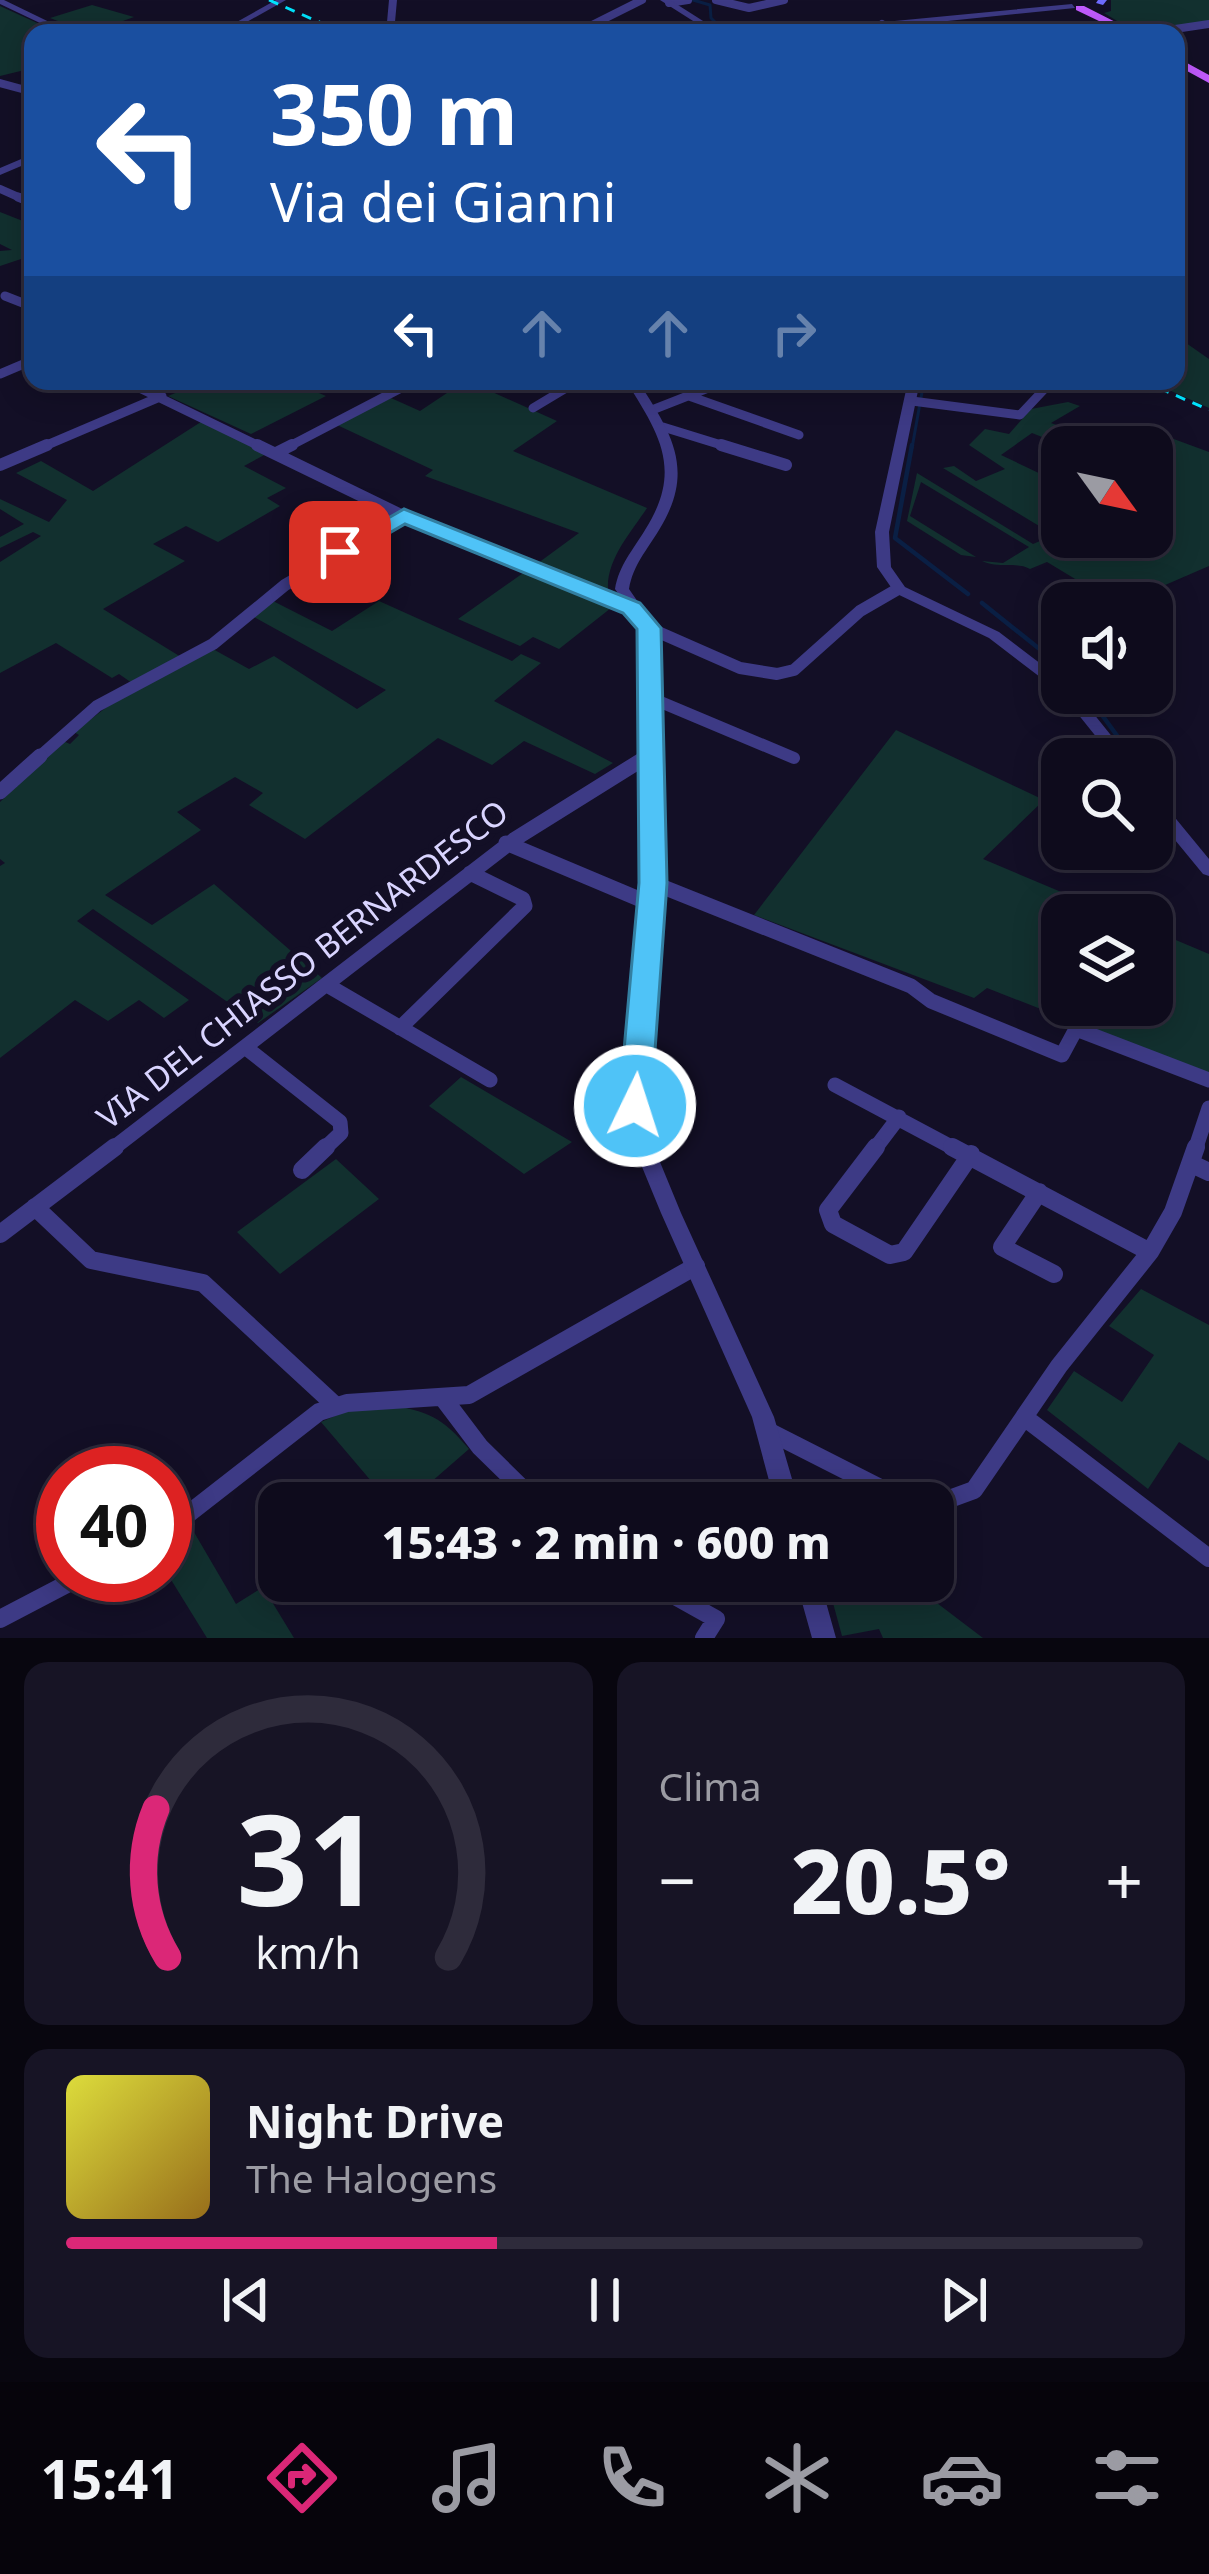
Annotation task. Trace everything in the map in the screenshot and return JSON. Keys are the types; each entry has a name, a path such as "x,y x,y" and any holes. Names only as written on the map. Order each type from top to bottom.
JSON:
{"main road":[{"path":"1069,3 1101,5"}],"street":[{"path":"238,24 282,0"},
{"path":"594,24 642,0"},
{"path":"668,1 688,0"},
{"path":"716,0 749,8 784,0"},
{"path":"0,1 49,24"},
{"path":"668,1 704,24"},
{"path":"882,24 1069,3"},
{"path":"5,296 24,303"},
{"path":"147,390 404,516 631,608"},
{"path":"278,452 397,390"},
{"path":"533,408 563,390"},
{"path":"638,390 657,418 672,458 674,491 627,566 622,590 649,628 745,667 781,675 794,670 860,611 898,589"},
{"path":"657,418 704,390"},
{"path":"914,390 882,532 884,567 898,589 994,635 1041,671"},
{"path":"915,402 1020,416 1044,390"},
{"path":"0,465 162,396"},
{"path":"689,396 800,435"},
{"path":"657,418 786,465"},
{"path":"0,792 97,706 213,644 284,585 404,516"},
{"path":"649,628 653,883 647,990 633,1084 636,1114 643,1145 768,1431 781,1482"},
{"path":"651,698 794,758"},
{"path":"1087,714 1105,738"},
{"name":"VIA DEL CHIASSO BERNARDESCO","path":"0,1234 506,843 565,802 649,756"},
{"path":"1173,826 1209,870"},
{"path":"506,843 651,904"},
{"path":"400,1028 525,906 523,899 470,873"},
{"path":"653,883 911,986 931,1001 1063,1055 1076,1029 1209,1080"},
{"path":"327,985 490,1080"},
{"path":"245,1047 340,1122 341,1133 302,1170"},
{"path":"836,1084 1150,1252"},
{"path":"954,1497 974,1490 1089,1326 1150,1252 1200,1168 1209,1108"},
{"path":"899,1118 828,1210 833,1224 890,1255 904,1252 970,1154"},
{"path":"1039,1192 1002,1247 1054,1274"},
{"path":"35,1207 91,1260 203,1283 336,1406"},
{"path":"192,1511 319,1412 483,1389 696,1266"},
{"path":"443,1398 480,1448 515,1482"},
{"path":"1024,1417 1209,1558"},
{"path":"768,1431 868,1482"},
{"path":"0,1619 36,1600"},
{"path":"686,1602 716,1619 704,1638"},
{"path":"814,1602 824,1638"}],"green space":[{"path":"1111,0 1209,0 1209,23 1122,24 1104,13 1111,11"},
{"path":"92,5 134,17 114,24 66,24 50,18"},
{"path":"0,6 39,24 24,24 24,70 0,76"},
{"path":"0,212 24,221 24,258 0,266 0,251 12,250 0,244"},
{"path":"1185,342 1209,359 1209,408 1169,390 1185,390"},
{"path":"183,390 312,390 326,396 251,434 168,396"},
{"path":"452,390 488,390 557,421 513,451 647,508 613,561 609,597 534,566 579,533 425,476 433,470 335,424 391,398 420,411"},
{"path":"1068,402 1080,406 1051,423 1059,426 1041,426 1041,437 1032,433 1001,455 1041,474 1041,527 943,468 954,466 976,481 1005,469 969,445 985,429 1009,434 1031,409"},
{"path":"204,420 268,453 244,466 286,488 267,498 280,506 218,542 186,526 153,544 185,561 103,609 181,657 132,683 119,674 112,678 56,643 0,673 0,562 41,536 33,532 0,548 0,537 24,524 0,509 0,499 49,522 67,500 16,473 41,461 93,491"},
{"path":"1173,439 1209,452 1209,566 1172,582 1080,582 1047,562 1030,569 982,561 1003,563 1029,547 921,482 910,516 976,557 961,555 907,521 917,473 1033,544 1041,541 1041,558 1173,558"},
{"path":"526,571 611,608 559,649 533,637 520,646 458,619"},
{"path":"273,601 332,631 379,601 512,661 521,654 541,663 494,701 613,763 595,774 524,741 492,765 438,738 305,839 249,805 263,793 235,777 177,812 201,830 105,895 152,925 214,884 322,978 258,1023 93,909 77,921 189,1000 164,1018 139,1000 108,1021 75,1000 0,1058 0,866 5,863 0,859 0,802 63,741 70,744 79,735 74,732 120,697 211,648 249,669 274,656 357,709 386,690 254,617"},
{"path":"896,730 1041,799 983,859 1066,894 1041,894 1041,1009 987,988 974,998 754,915"},
{"path":"1173,939 1209,954 1209,1075 1084,1026 1173,1026"},
{"path":"461,1077 572,1142 524,1174 429,1106"},
{"path":"336,1159 379,1199 280,1274 237,1232"},
{"path":"1141,1289 1209,1325 1209,1461 1179,1442 1148,1489 1047,1410 1074,1371 1122,1402 1154,1355 1109,1326"},
{"path":"387,1405 413,1410 433,1417 469,1449 431,1482 372,1482 321,1422 351,1409"},
{"path":"192,1529 236,1604 258,1590 258,1602 272,1602 294,1638 207,1638 185,1602 192,1602"},
{"path":"833,1602 936,1602 983,1638 883,1638 879,1629 842,1636"}],"waterway":[{"path":"693,0 710,5 717,24"},
{"path":"912,448 922,390"},
{"path":"912,445 895,538 968,594"},
{"path":"982,603 1041,650"},
{"path":"1101,714 1119,738"}],"railway":[{"path":"269,0 324,24"},
{"path":"1163,390 1209,410"}],"route":[{"path":"340,552 404,516 631,608 649,628 653,883 647,990 633,1084 635,1106"}]}
